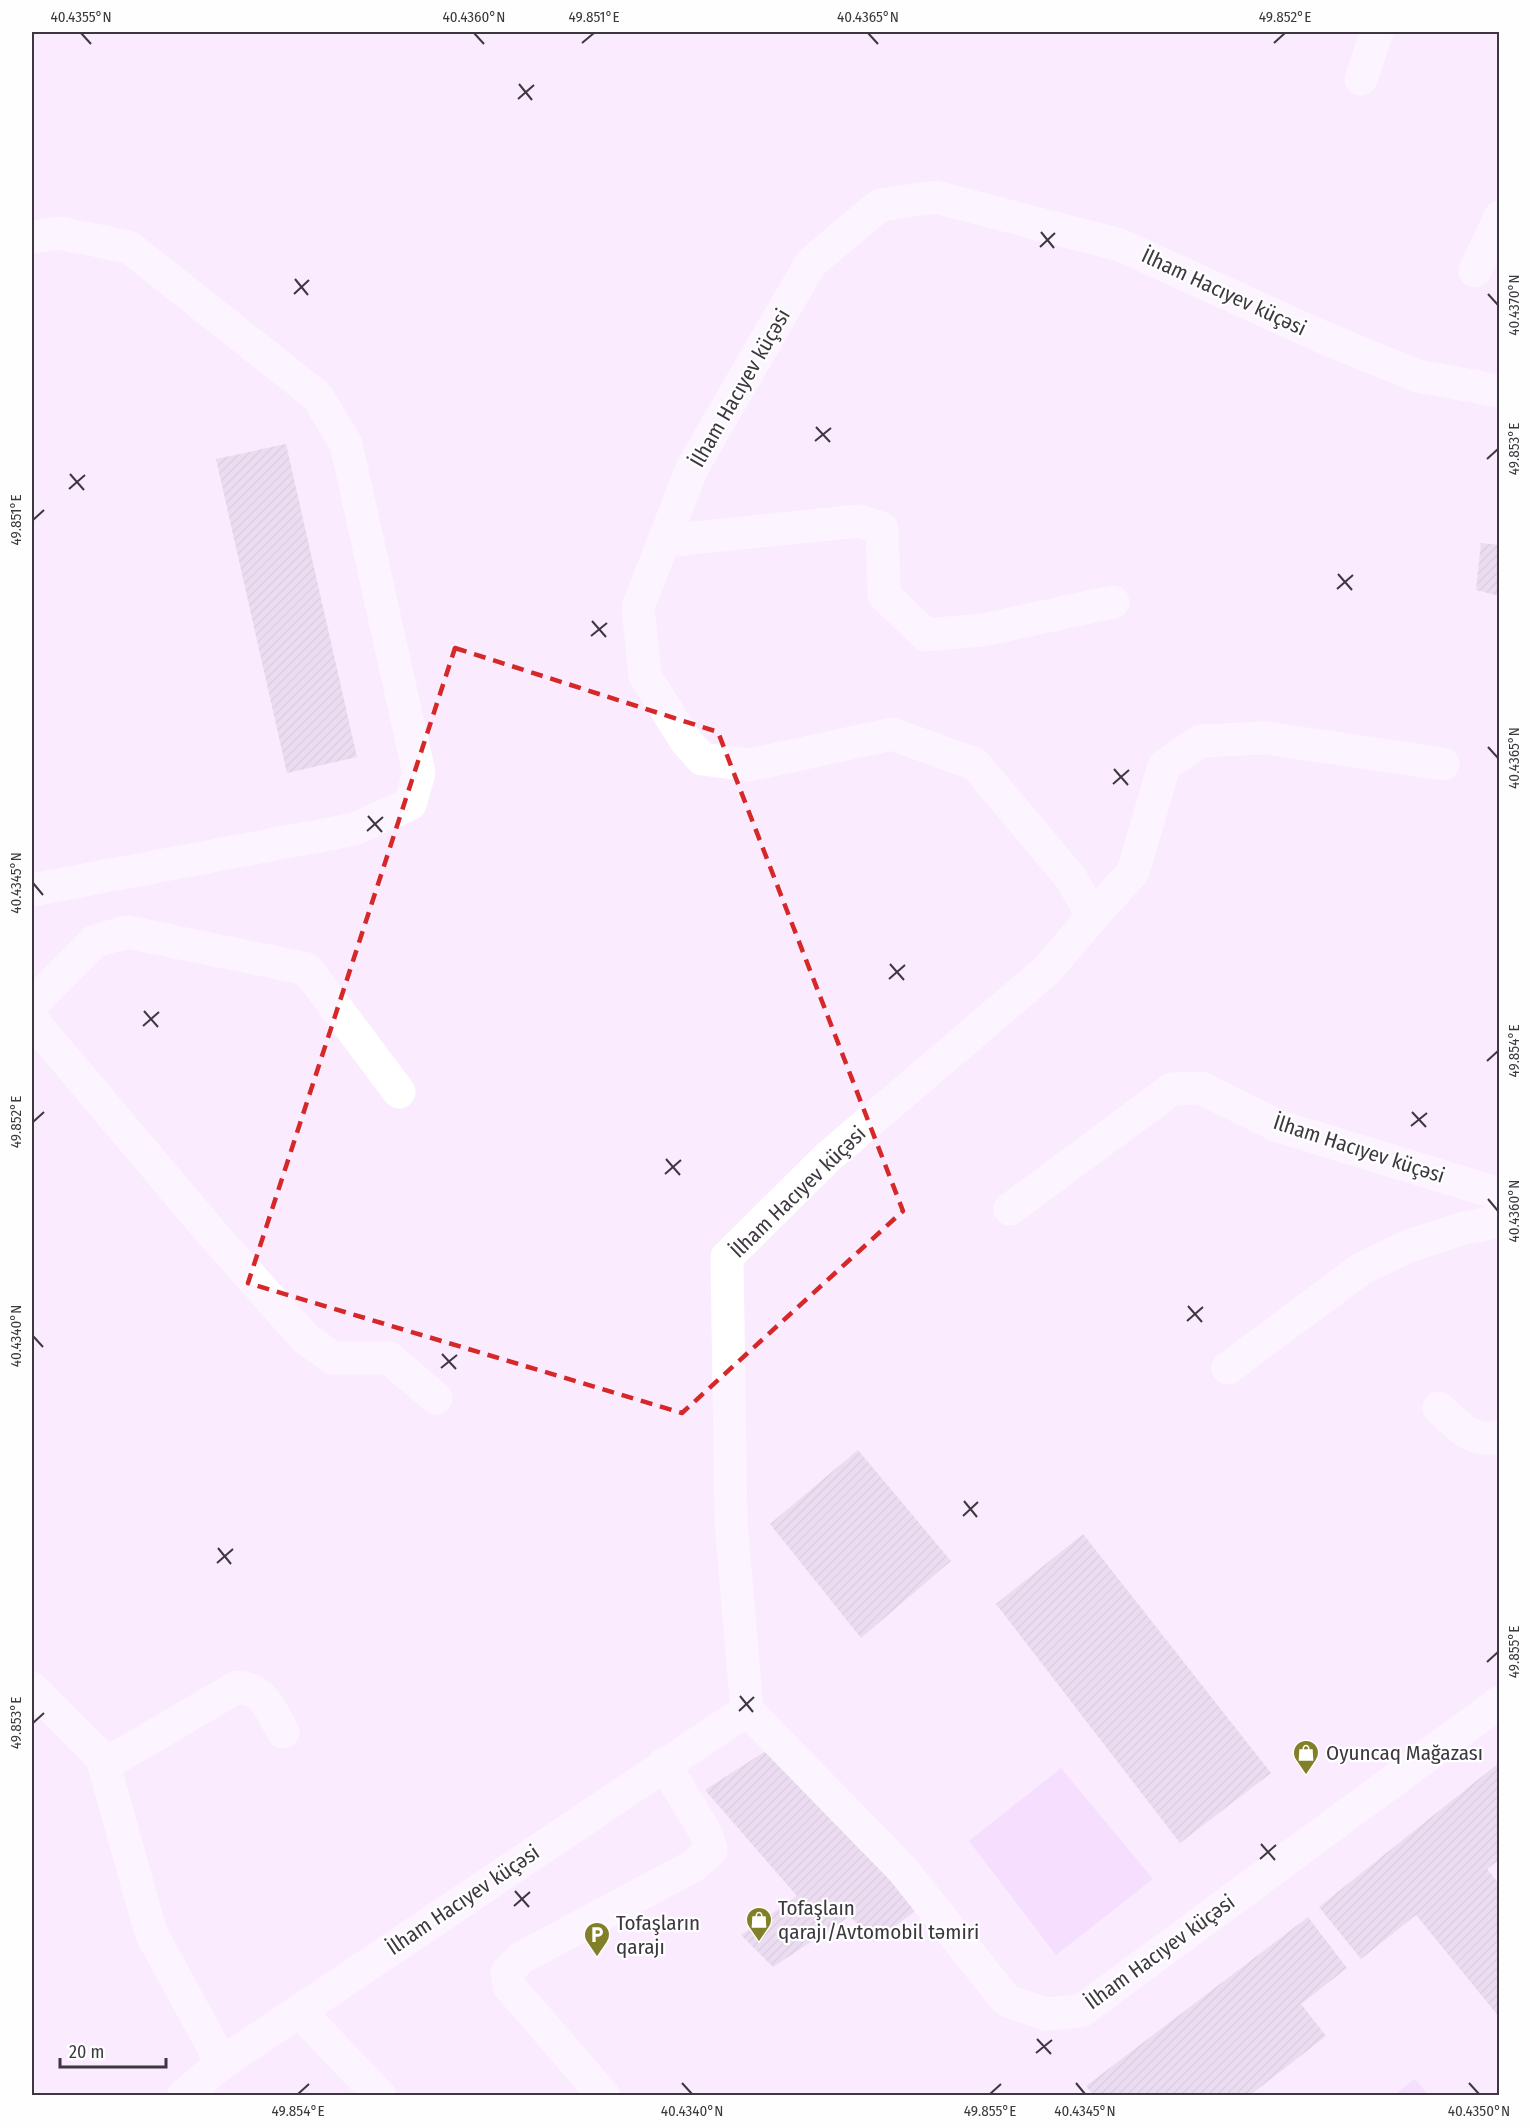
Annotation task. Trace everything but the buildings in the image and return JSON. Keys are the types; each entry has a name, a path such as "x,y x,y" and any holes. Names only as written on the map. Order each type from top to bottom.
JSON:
{"street":[{"path":"1361,79 1377,32"},
{"name":"İlham Hacıyev küçəsi","path":"1094,916 1070,878 975,764 892,734 750,765 702,759 686,741 645,676 638,608 693,466 811,263 880,205 935,197 1120,244 1320,336 1417,376 1500,391"},
{"path":"1476,270 1500,217"},
{"path":"32,237 59,233 129,247 317,396 346,444 420,773 410,804 355,829 32,890"},
{"path":"664,542 859,521 882,528 884,595 927,635 982,630 1113,602"},
{"name":"İlham Hacıyev küçəsi","path":"1443,764 1265,738 1200,741 1164,766 1133,872 1047,970 827,1158 727,1257 730,1522 747,1710 903,1870 1006,2000 1045,2014 1081,2011 1500,1701"},
{"path":"32,1004 95,941 127,932 307,969 399,1092"},
{"path":"32,1020 210,1231 305,1338 333,1358 390,1358 436,1398"},
{"name":"İlham Hacıyev küçəsi","path":"1010,1209 1172,1089 1201,1088 1278,1126 1500,1194"},
{"path":"1228,1368 1361,1269 1408,1246 1461,1229 1500,1221"},
{"path":"1439,1408 1468,1435 1490,1439 1500,1436"},
{"path":"104,1765 237,1687 248,1688 262,1695 283,1732"},
{"path":"32,1688 102,1758 151,1934 222,2063"},
{"name":"İlham Hacıyev küçəsi","path":"183,2096 222,2063 747,1710"},
{"path":"604,2096 509,1986 507,1972 521,1958 693,1866 711,1850 707,1835 664,1764"},
{"path":"299,2011 380,2096"}],"highlighted area":[{"path":"455,648 718,732 903,1211 682,1413 248,1283"}],"shaded area":[{"path":"1061,1768 1153,1879 1056,1955 969,1841"},
{"path":"1415,2079 1428,2095 1394,2095"}],"place":[{"name":"Oyuncaq Mağazası","path":"1306,1776"},
{"name":"Tofaşlaın qarajı/Avtomobil təmiri","path":"759,1943"},
{"name":"Tofaşların qarajı","path":"597,1958"}]}
